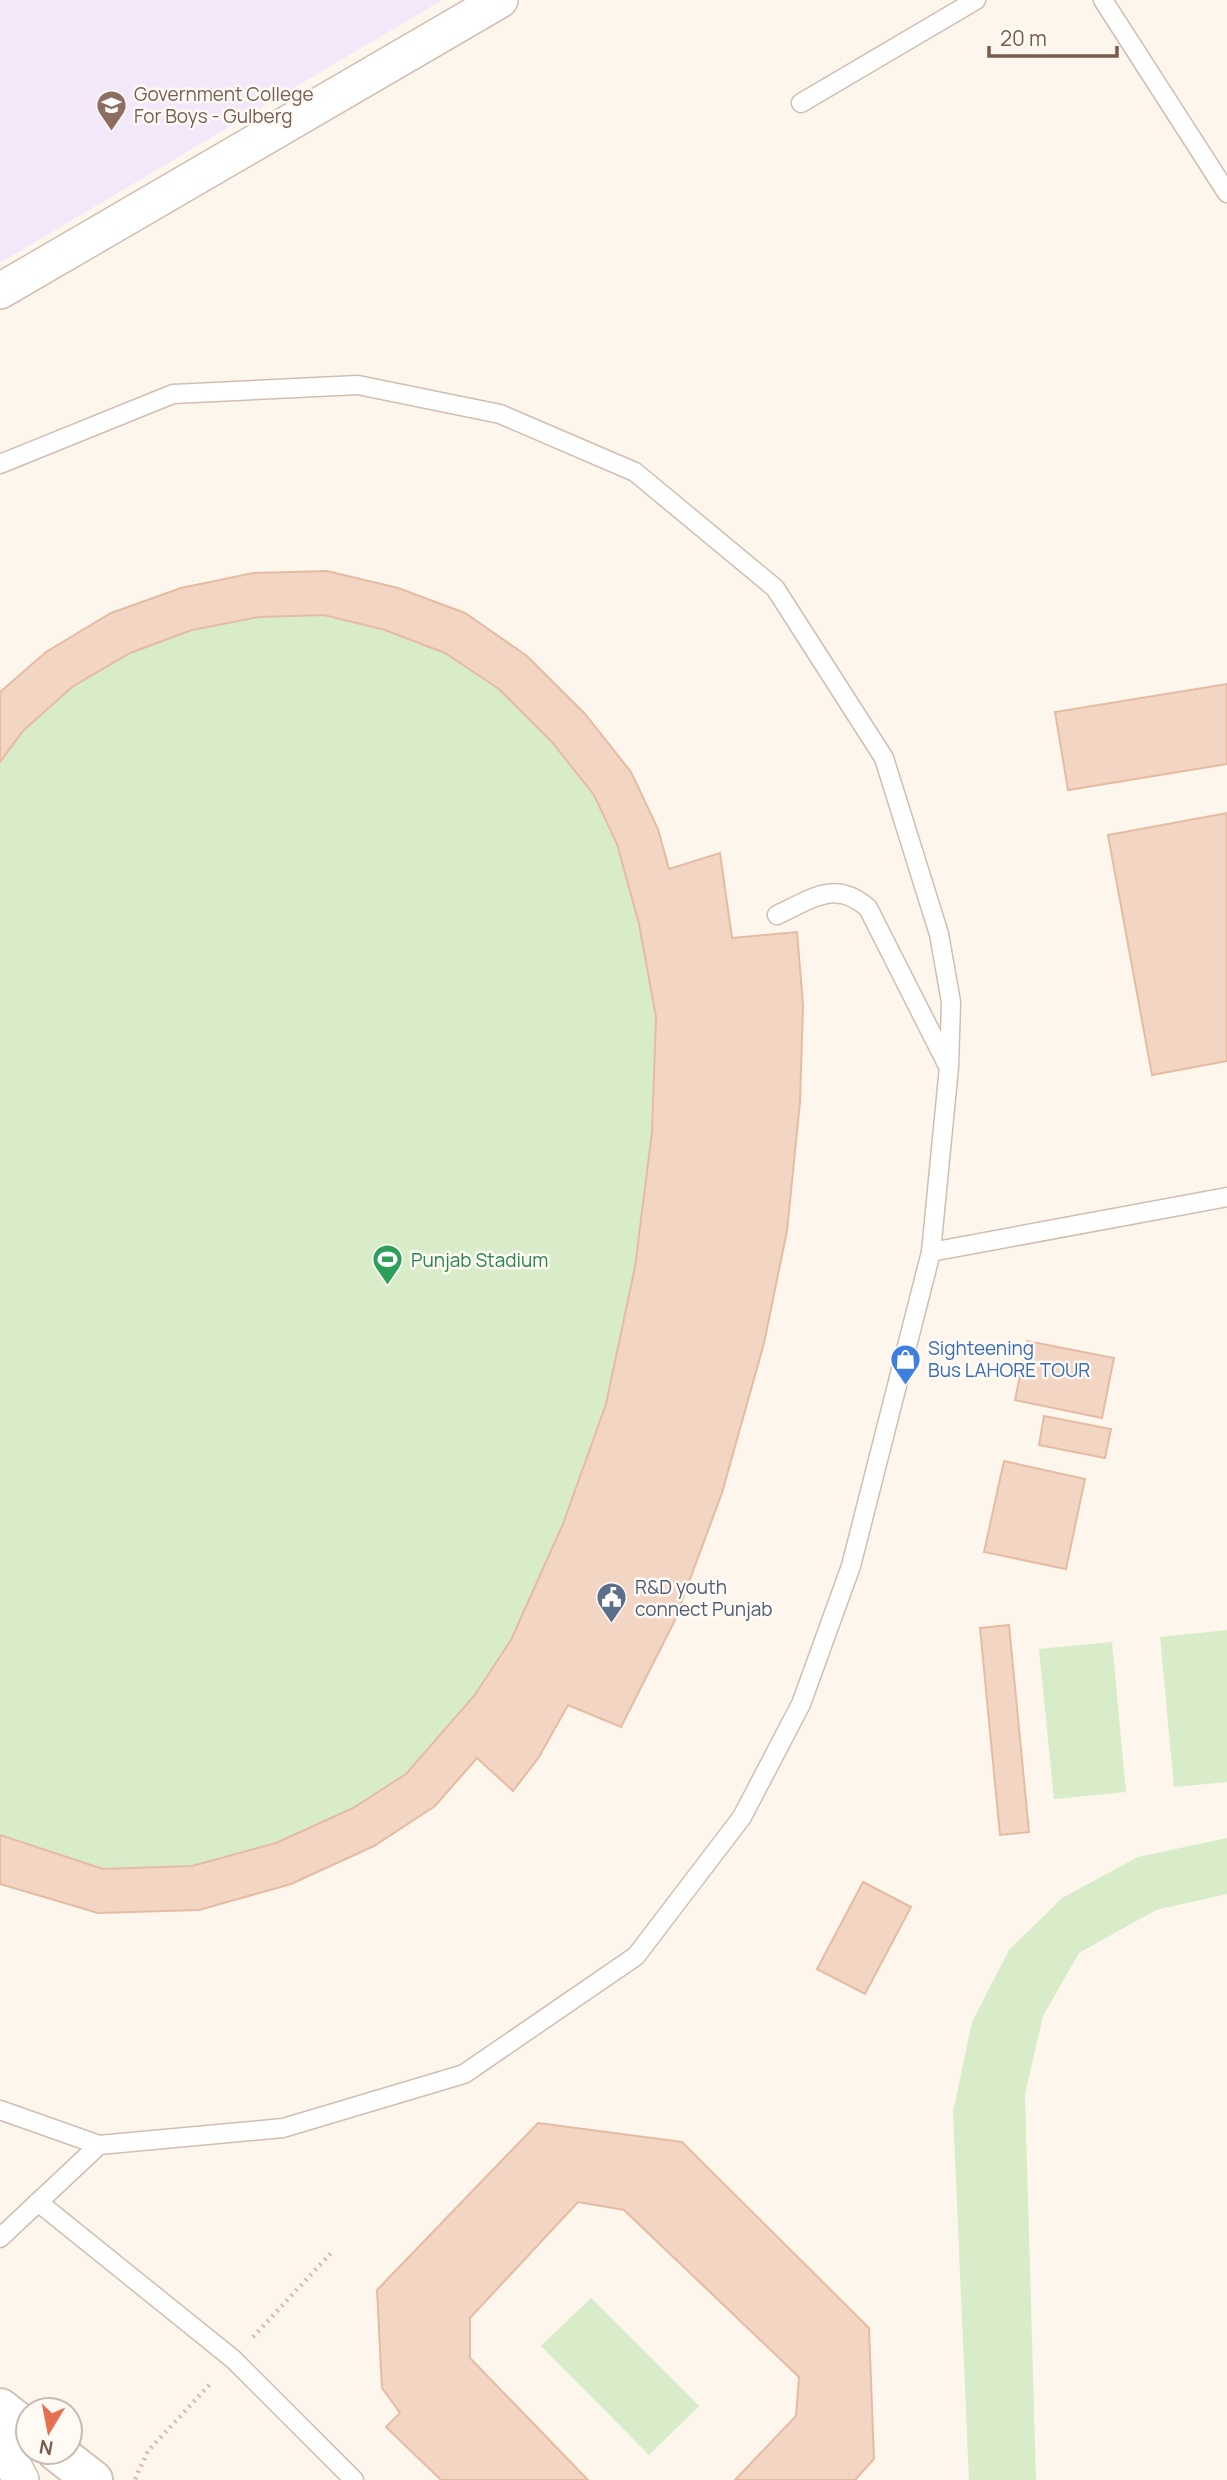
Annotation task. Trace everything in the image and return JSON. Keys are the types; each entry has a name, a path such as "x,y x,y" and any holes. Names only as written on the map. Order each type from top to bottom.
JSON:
{"street":[{"path":"0,291 500,0"},
{"path":"0,2440 21,2480"},
{"path":"75,2466 93,2480"}],"lane":[{"path":"801,103 976,0"},
{"path":"1103,0 1227,193"},
{"path":"0,464 173,394 358,385 500,414 635,472 775,588 884,758 939,934 951,1002 949,1067 931,1252 851,1566 801,1704 742,1817 636,1956 464,2074 283,2128 99,2145 0,2110"},
{"path":"777,915 829,892 852,895 868,908 949,1067"},
{"path":"931,1252 1227,1196"},
{"path":"0,2238 99,2145"},
{"path":"38,2202 233,2360 354,2480"}],"shaded area":[{"name":"Government College For Boys - Gulberg","path":"0,0 442,0 0,263"}],"green space":[{"name":"Punjab Stadium","path":"327,571 398,588 465,613 527,656 585,714 631,772 658,829 669,869 720,853 732,938 797,932 803,1005 800,1102 787,1231 764,1343 722,1493 674,1622 621,1727 568,1706 539,1757 513,1791 477,1758 435,1806 374,1846 291,1884 199,1910 98,1913 0,1884 0,692 46,652 111,613 181,588 253,573"},
{"path":"1227,1630 1227,1782 1174,1787 1160,1637"},
{"path":"1112,1642 1126,1792 1054,1799 1039,1649"},
{"path":"1227,1838 1227,1894 1156,1910 1079,1953 1043,2016 1025,2094 1036,2480 969,2480 953,2112 972,2022 1009,1950 1062,1898 1138,1857"},
{"path":"591,2298 699,2406 649,2455 541,2346"}],"building":[{"path":"327,571 398,588 465,613 527,656 585,714 631,772 658,829 669,869 720,853 732,938 797,932 803,1005 800,1102 787,1231 764,1343 722,1493 674,1622 621,1727 568,1705 539,1757 513,1791 477,1758 435,1806 374,1846 291,1884 199,1910 98,1913 0,1884 0,1835 103,1869 192,1866 276,1843 353,1808 406,1774 474,1696 511,1640 563,1524 606,1404 635,1267 652,1132 656,1017 639,924 617,844 594,795 552,742 499,689 445,653 385,630 324,615 259,617 192,630 130,653 72,687 23,731 0,762 0,692 46,652 111,613 181,588 253,573"},
{"path":"1227,684 1227,764 1068,790 1055,712"},
{"path":"1227,813 1227,1061 1152,1075 1108,835"},
{"path":"1027,1341 1114,1358 1102,1418 1015,1400"},
{"path":"1044,1416 1111,1429 1105,1458 1039,1445"},
{"path":"1004,1461 1085,1479 1066,1569 984,1552"},
{"path":"1009,1625 1029,1832 1000,1835 980,1628"},
{"path":"863,1882 911,1907 865,1994 817,1969"},
{"path":"538,2123 682,2142 869,2328 874,2459 855,2480 735,2480 796,2416 799,2377 624,2210 578,2202 470,2318 470,2358 588,2480 441,2480 386,2427 400,2413 382,2388 377,2290"}],"place":[{"name":"Government College For Boys - Gulberg","path":"111,132"},
{"name":"Punjab Stadium","path":"388,1287"},
{"name":"Sighteening Bus LAHORE TOUR","path":"905,1386"},
{"name":"R&D youth connect Punjab","path":"612,1625"}]}
